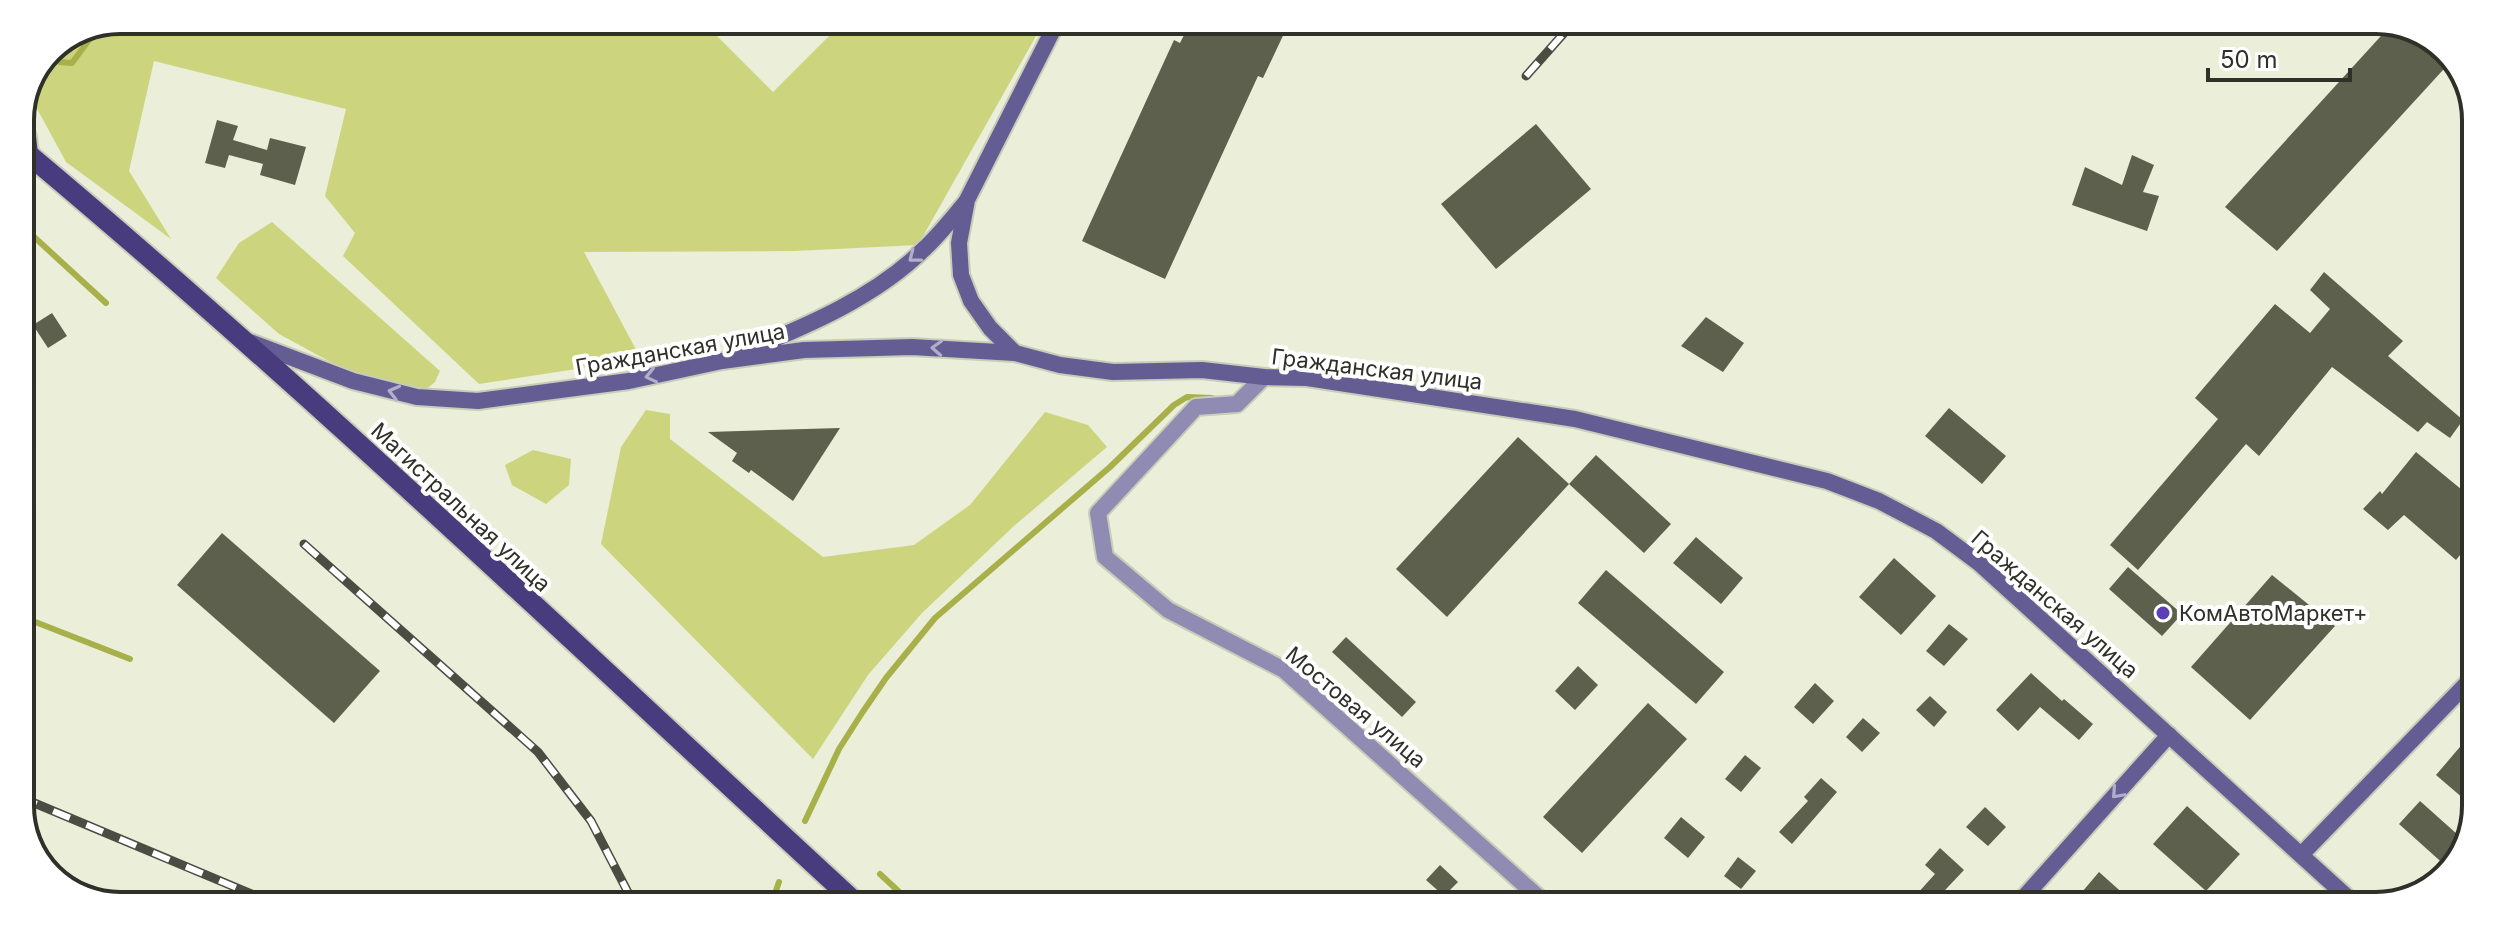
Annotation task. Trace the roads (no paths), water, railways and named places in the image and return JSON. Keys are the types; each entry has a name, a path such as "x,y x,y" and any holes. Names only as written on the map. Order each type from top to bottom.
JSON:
{"main road":[{"name":"Магистральная улица","path":"34,159 245,340 844,892"}],"street":[{"path":"722,361 808,326 873,290 924,250 967,200 1051,34"},
{"path":"967,200 959,243 961,275 971,301 983,319 1015,353"},
{"name":"Гражданская улица","path":"245,340 353,381 417,397 478,401 629,381 722,361 804,350 896,347 1015,353 1060,365 1113,372 1202,370 1307,378 1575,419 1827,481 1879,501 1936,531 1979,563 2342,892"},
{"name":"Мостовая улица","path":"1264,377 1237,404 1196,407 1098,513 1105,557 1168,610 1284,670 1533,892"},
{"path":"2301,855 2462,688"},
{"path":"2029,892 2169,735"}],"waterway":[{"path":"60,62 72,63 89,41"},
{"path":"34,237 106,303"},
{"path":"805,821 839,749 862,713 935,618 1110,467 1174,405 1187,397 1212,398"},
{"path":"34,621 130,659"},
{"path":"880,874 899,892"},
{"path":"776,892 779,882"}],"railway":[{"path":"1526,76 1563,34"},
{"path":"304,544 538,752 591,821 628,892"},
{"path":"34,803 247,892"}],"place":[{"name":"КомАвтоМаркет+","path":"2163,613"}]}
